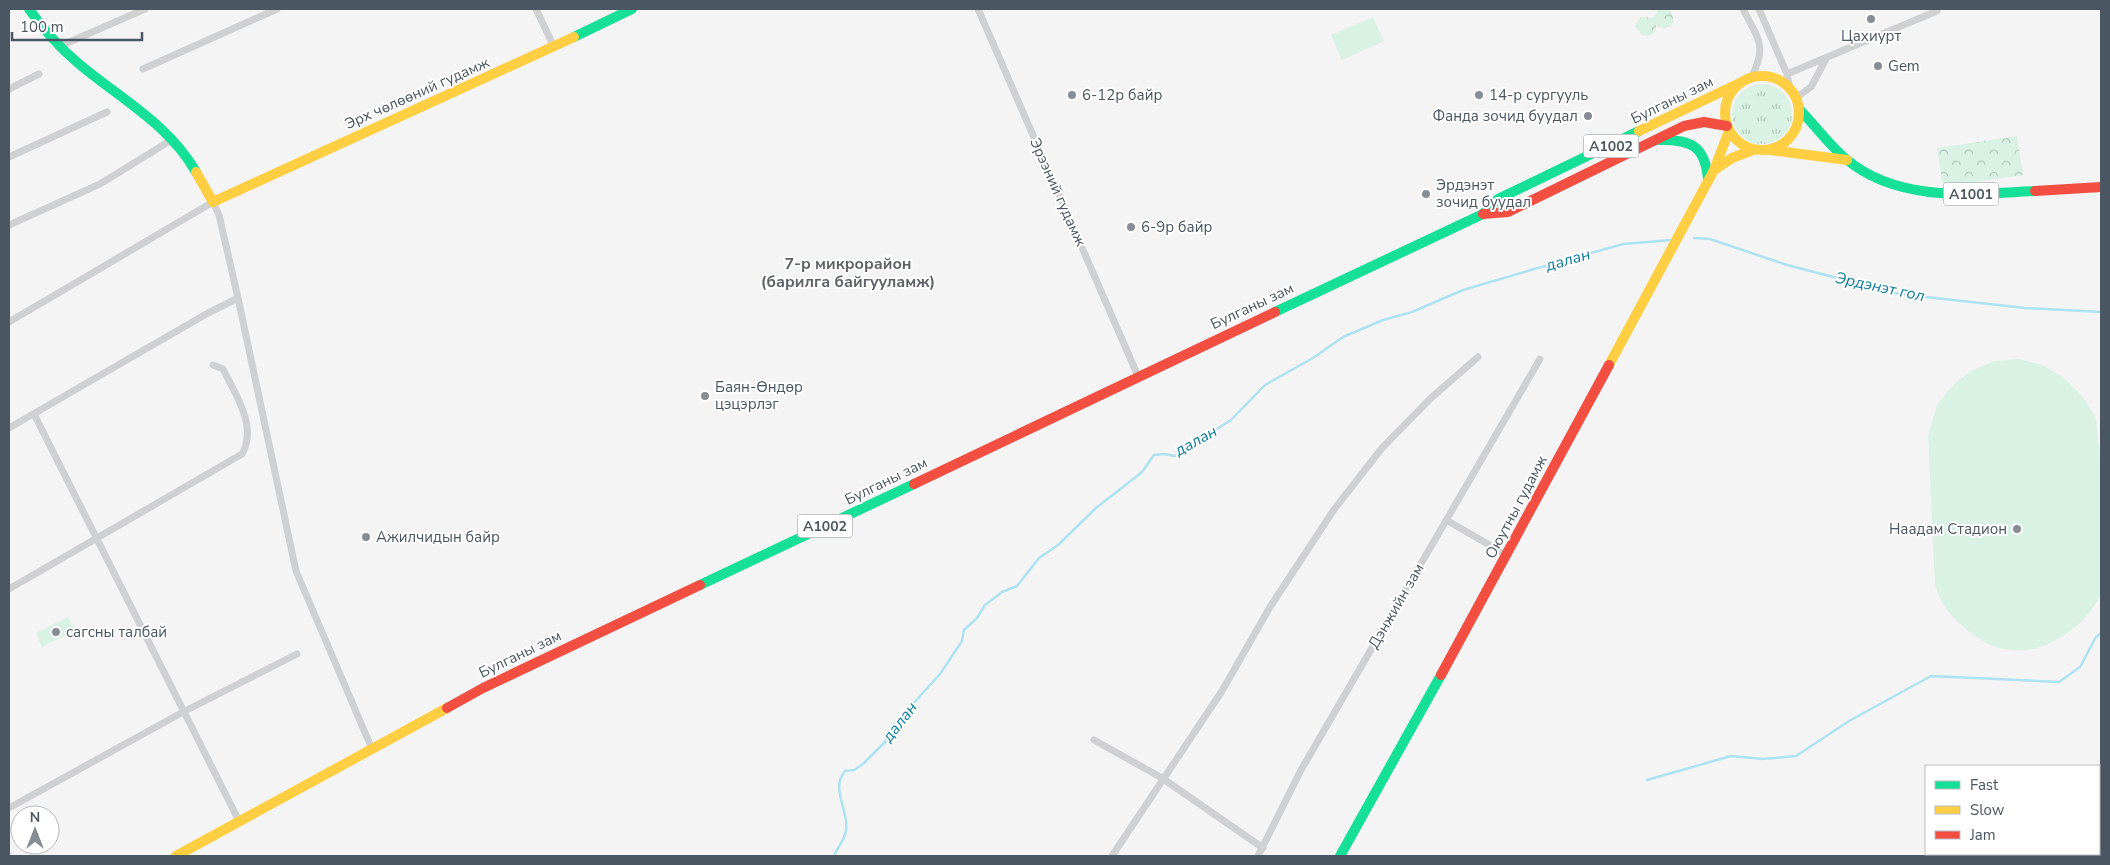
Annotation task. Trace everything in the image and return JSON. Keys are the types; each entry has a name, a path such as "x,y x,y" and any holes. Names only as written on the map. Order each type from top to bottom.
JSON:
{"main road":[{"path":"29,9 58,47 173,139 190,162 213,202"},
{"name":"Эрх чөлөөний гудамж","path":"213,202 554,47 632,9"},
{"name":"A1001","path":"1746,80 1762,76 1772,78 1782,82 1796,98 1799,118 1792,135 1786,142 1769,150"},
{"path":"1746,80 1728,97 1725,106 1728,129 1739,142 1752,150"},
{"name":"Булганы зам","path":"176,856 483,688 1483,214 1498,199 1746,80"},
{"name":"A1001","path":"1799,109 1847,160 1880,180 1923,192 1973,194 2101,187"},
{"name":"Булганы зам","path":"1483,214 1508,212 1653,140 1694,123 1704,122 1728,129"},
{"name":"Оюутны гудамж","path":"1340,856 1507,555 1711,175 1728,129"},
{"path":"1653,140 1675,140 1697,147 1707,163 1711,175 1732,158 1752,150"},
{"name":"A1001","path":"1752,150 1769,150 1847,160"}],"street":[{"path":"58,47 145,9"},
{"path":"143,70 277,9"},
{"path":"536,9 554,47"},
{"name":"Эрээний гудамж","path":"978,9 1138,376"},
{"path":"1744,9 1761,51 1759,61 1746,80"},
{"path":"1759,9 1788,74 1790,89"},
{"path":"1788,74 1826,60 1937,12"},
{"path":"1796,98 1811,87 1826,60"},
{"path":"9,88 39,74"},
{"path":"9,158 107,112"},
{"path":"9,225 100,184 173,139"},
{"path":"9,322 213,202 219,215 238,298 296,571 372,749"},
{"path":"9,428 208,313 238,298"},
{"path":"1112,856 1162,778 1222,691 1270,607 1332,510 1382,448 1431,398 1478,357"},
{"name":"Дэнжийн зам","path":"1258,856 1301,770 1540,359"},
{"path":"9,589 242,454 246,446 246,420 223,369 213,365"},
{"path":"34,414 239,821"},
{"path":"1446,520 1507,555"},
{"path":"9,808 184,712 297,654"},
{"path":"1094,740 1162,778 1262,848"}],"green space":[{"path":"1659,9 1671,11 1674,21 1671,26 1663,29 1656,25 1652,34 1648,36 1642,35 1635,26 1641,17 1653,18"},
{"path":"1373,17 1384,41 1342,60 1331,35"},
{"path":"1762,84 1778,89 1783,93 1787,98 1792,114 1787,130 1783,135 1778,139 1762,144 1746,139 1741,135 1737,130 1732,114 1737,98 1741,93 1746,89"},
{"path":"2017,136 2023,175 1943,187 1937,148"},
{"name":"Наадам Стадион","path":"2019,359 2043,365 2064,378 2083,397 2096,418 2101,473 2101,593 2096,604 2088,614 2070,631 2042,646 2014,651 1987,643 1974,636 1952,616 1939,596 1935,584 1928,436 1937,405 1952,386 1971,371 1994,361"},
{"name":"сагсны талбай","path":"68,617 76,630 42,647 36,633"}],"waterway":[{"name":"Эрдэнэт гол","path":"1694,238 1710,239 1787,265 1899,294 2025,308 2101,312"},
{"name":"далан","path":"834,856 845,835 846,819 839,786 845,771 854,770 863,764 885,742 894,725 940,674 962,641 964,630 977,618 985,605 1002,592 1017,586 1039,558 1058,545 1096,508 1142,472 1154,455 1175,456 1231,420 1265,385 1313,358 1343,337 1383,320 1412,312 1463,290 1623,244 1671,240"},
{"path":"1647,780 1731,756 1763,759 1796,756 1849,721 1931,676 2059,682 2080,667 2096,637 2101,633"}],"traffic: fast":[{"path":"29,9 52,38 71,57 158,126 185,155 196,172"},
{"path":"574,37 632,9"},
{"path":"1799,109 1846,159 1867,173 1889,183 1937,193 1962,194 2035,191"},
{"path":"1275,312 1483,214 1498,199 1639,131"},
{"path":"1658,140 1679,141 1694,146 1703,158 1708,179"},
{"path":"700,585 914,484"},
{"path":"1340,856 1441,675"}],"traffic: slow":[{"path":"196,172 213,202 574,37"},
{"path":"1762,76 1783,82 1793,92 1799,113 1793,134 1783,144 1762,150 1741,144 1731,134 1725,113 1731,92 1741,82 1762,76"},
{"path":"1639,131 1742,82"},
{"path":"1609,365 1714,170 1729,131"},
{"path":"1714,170 1732,158 1753,150"},
{"path":"1770,150 1847,160"},
{"path":"176,856 447,708"}],"traffic: jam":[{"path":"1483,214 1508,212 1684,126 1704,122 1727,126"},
{"path":"2035,191 2101,187"},
{"path":"914,484 1275,312"},
{"path":"1441,675 1609,365"},
{"path":"447,708 483,688 700,585"}],"place":[{"name":"Цахиурт","path":"1871,19"},
{"name":"Gem","path":"1878,66"},
{"name":"6-12р байр","path":"1072,95"},
{"name":"14-р сургууль","path":"1479,95"},
{"name":"Фанда зочид буудал","path":"1588,116"},
{"name":"Эрдэнэт зочид буудал","path":"1426,194"},
{"name":"6-9р байр","path":"1131,227"},
{"name":"Баян-Өндөр цэцэрлэг","path":"705,396"},
{"name":"Наадам Стадион","path":"2017,529"},
{"name":"Ажилчидын байр","path":"366,537"},
{"name":"сагсны талбай","path":"56,632"}],"district":[{"name":"7-р микрорайон (барилга байгууламж)","path":"848,273"}]}
